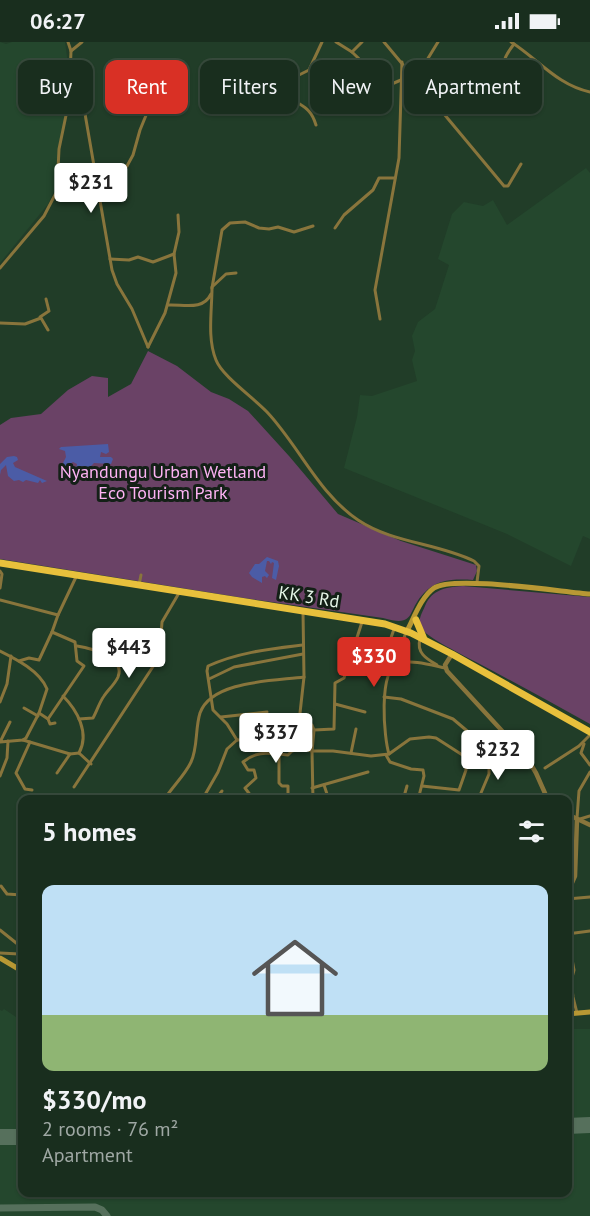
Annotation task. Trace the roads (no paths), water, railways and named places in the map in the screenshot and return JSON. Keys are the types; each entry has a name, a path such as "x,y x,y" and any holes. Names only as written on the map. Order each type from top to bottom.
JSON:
{"highway":[{"name":"KK 3 Rd","path":"0,563 396,627 452,654 590,734"},
{"path":"396,627 415,618 422,638"}],"main road":[{"path":"409,632 423,601 435,587 443,584 477,584 590,594"},
{"path":"0,958 18,969"},
{"path":"572,1014 590,1012"}],"street":[{"path":"68,42 71,60"},
{"path":"71,51 82,42"},
{"path":"316,125 308,108 294,102 285,92 295,77 309,70 322,42"},
{"path":"336,42 360,60"},
{"path":"352,52 362,42"},
{"path":"384,42 404,64"},
{"path":"427,60 438,42"},
{"path":"503,60 513,43 546,70 576,89 590,92"},
{"path":"380,319 376,286 400,146 402,62"},
{"path":"392,84 401,80"},
{"path":"0,268 44,216 58,188 58,150 67,114"},
{"path":"85,114 114,278 132,309 148,347 159,329 168,305 176,269 174,254 179,232 177,216"},
{"path":"99,197 127,166 147,114"},
{"path":"445,114 504,186 508,186 521,164"},
{"path":"335,228 344,215 373,190 379,178 395,178"},
{"path":"58,188 97,188"},
{"path":"168,305 197,306 204,304 210,298 222,230 230,223 244,222 259,228 278,227 294,232 313,226"},
{"path":"110,259 129,260 138,257 153,262 174,254"},
{"path":"236,273 226,273 212,287 211,344 218,365 268,412 340,507 373,527 408,541 474,561 479,566 477,584"},
{"path":"0,323 25,324 41,319 44,314 51,311 46,304 46,299"},
{"path":"41,319 48,330"},
{"path":"0,571 2,574 0,588"},
{"path":"139,585 141,574"},
{"path":"20,661 29,658 39,660 77,575"},
{"path":"74,787 156,662 160,648 162,622 180,592"},
{"path":"0,600 58,615"},
{"path":"303,612 304,677 299,723 312,725 314,730 313,795"},
{"path":"314,730 333,730 335,683 344,678 362,620"},
{"path":"378,676 396,627"},
{"path":"48,719 84,666 76,661 76,646 73,640 52,632"},
{"path":"409,632 384,689 384,737 390,762 411,769 423,770 419,795"},
{"path":"422,638 418,646 423,656 442,667 527,758 546,795"},
{"path":"237,740 213,710 208,666 229,657 250,652 303,645"},
{"path":"76,646 104,653 117,665 119,672 93,718 79,719"},
{"path":"0,651 20,661 46,685 46,696 29,734 23,740"},
{"path":"209,679 234,667 303,654"},
{"path":"442,667 452,654"},
{"path":"0,702 7,684 11,656"},
{"path":"421,664 423,656"},
{"path":"395,665 421,664 442,667"},
{"path":"167,795 191,761 196,746 199,715 211,697 249,682 304,677"},
{"path":"0,683 7,684"},
{"path":"63,696 74,707 79,719 83,739 79,753"},
{"path":"384,697 401,699 453,719 485,746 489,756 489,774 480,795"},
{"path":"335,704 365,712"},
{"path":"24,708 48,719 50,724 56,723"},
{"path":"220,717 267,712"},
{"path":"0,742 10,722"},
{"path":"351,753 356,729"},
{"path":"590,734 580,751 590,765"},
{"path":"205,795 218,772 227,749 237,740 261,739 312,751 365,756 388,754 414,738 436,738 464,756 466,770 459,790 422,786"},
{"path":"0,742 23,740 70,754 79,753 91,764"},
{"path":"545,768 586,740"},
{"path":"0,776 7,758 8,741"},
{"path":"30,742 16,773 26,789 32,790"},
{"path":"250,795 245,788 256,778 256,775 254,770 249,771 243,762 250,756 260,753 288,755 302,748"},
{"path":"57,773 70,754"},
{"path":"279,754 279,783 282,786 288,786 288,795"},
{"path":"312,788 368,772"},
{"path":"572,883 575,876 579,791 590,772"},
{"path":"324,785 327,795"},
{"path":"404,795 407,786"},
{"path":"218,795 222,790"},
{"path":"578,820 590,816"},
{"path":"572,817 590,825"},
{"path":"1,886 7,894 18,895"},
{"path":"572,899 590,897"},
{"path":"0,930 18,944"},
{"path":"572,933 590,931"},
{"path":"0,953 18,956"},
{"path":"572,962 574,970 572,977"},
{"path":"572,989 577,1013"}],"water":[{"path":"108,444 109,452 106,454 101,452 100,457 111,457 113,459 111,464 94,463 89,468 82,466 76,470 77,464 73,462 70,464 74,471 71,472 62,465 66,457 65,451 59,449 61,447"},
{"path":"14,456 18,460 13,463 15,467 47,481 42,483 40,480 38,483 26,480 14,481 8,476 6,465 0,475 0,464 7,457"},
{"path":"267,557 278,561 279,566 276,580 272,578 274,563 267,561 265,571 269,575 267,578 262,577 262,583 249,573 255,564 259,564"}],"park label":[{"name":"Nyandungu Urban Wetland Eco Tourism Park","path":"163,482"}]}
